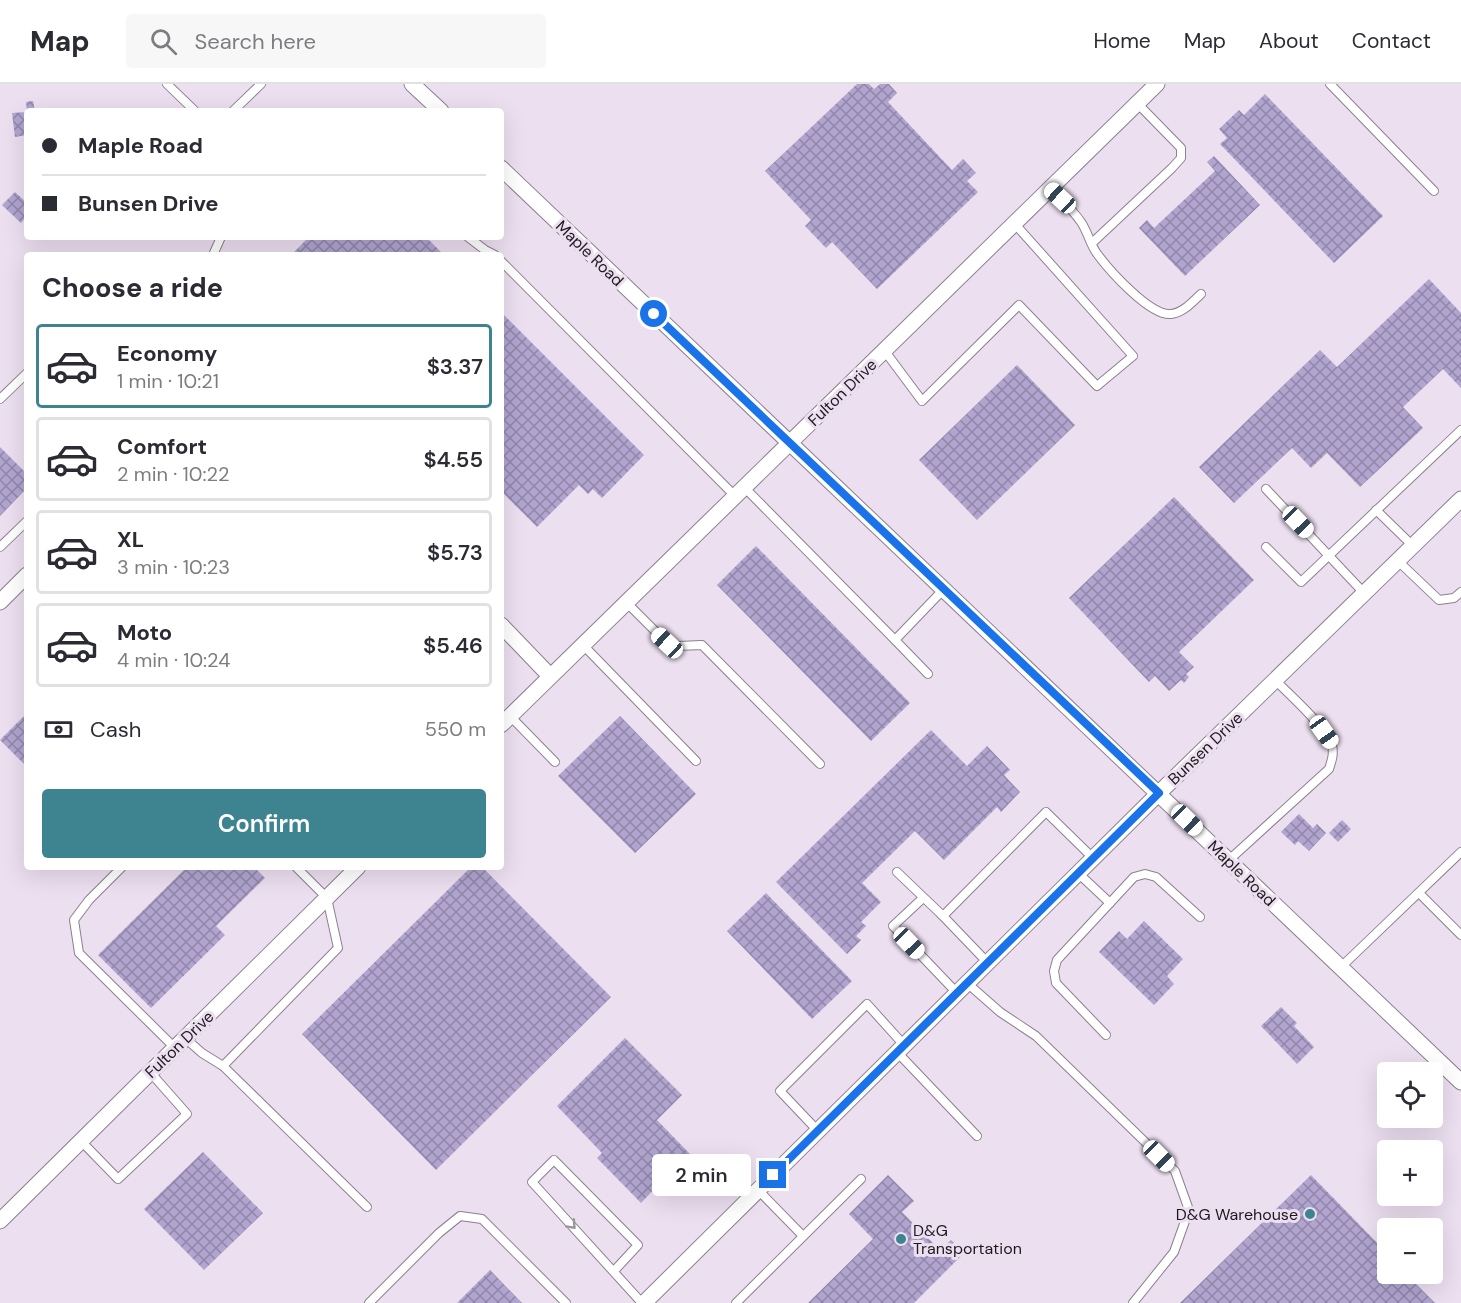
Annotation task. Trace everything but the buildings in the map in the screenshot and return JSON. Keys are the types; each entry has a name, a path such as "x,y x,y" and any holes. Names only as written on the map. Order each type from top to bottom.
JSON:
{"street":[{"path":"412,84 438,108"},
{"name":"Fulton Drive","path":"506,721 1157,84"},
{"name":"Maple Road","path":"504,171 1461,1082"},
{"name":"Bunsen Drive","path":"643,1303 1159,793 1461,499"},
{"path":"0,602 24,578"},
{"path":"504,629 550,676"},
{"name":"Fulton Drive","path":"0,1221 355,870"}],"lane":[{"path":"167,84 192,108"},
{"path":"236,108 261,84"},
{"path":"1330,84 1434,191"},
{"path":"1092,243 1181,158 1181,148 1137,103"},
{"path":"1050,188 1076,216 1096,253 1146,304 1162,314 1173,314 1188,306 1200,294"},
{"path":"884,350 922,400 1019,305 1097,386 1133,356 1014,223"},
{"path":"471,240 490,252"},
{"path":"504,264 928,674"},
{"path":"0,399 24,376"},
{"path":"1266,547 1301,582 1331,556 1461,430"},
{"path":"1266,489 1364,593"},
{"path":"1376,510 1413,546"},
{"path":"0,547 24,524"},
{"path":"1398,561 1439,600 1454,598 1461,592"},
{"path":"895,640 944,589"},
{"path":"626,602 667,643 678,646 702,645 820,764"},
{"path":"583,645 696,761"},
{"path":"1229,860 1329,769 1334,755 1332,743 1324,732 1275,680"},
{"path":"506,721 555,762"},
{"path":"941,914 943,916 1046,812 1093,858"},
{"path":"1341,967 1461,852"},
{"path":"119,870 89,900 74,920 79,953 180,1043 223,1066 367,1207"},
{"path":"223,1066 338,948 327,898 299,870"},
{"path":"897,872 988,963"},
{"path":"1078,873 1110,903"},
{"path":"1106,1035 1056,983 1054,971 1057,960 1134,877 1145,874 1156,877 1200,917"},
{"path":"1419,892 1461,935"},
{"path":"923,898 893,926 962,988 1036,1036 1175,1172 1189,1210 1174,1252 1133,1303"},
{"path":"818,1131 780,1091 867,1004 901,1048 977,1136"},
{"path":"81,1141 118,1179 187,1114 150,1072"},
{"path":"614,1271 638,1245 554,1160 532,1182 643,1303"},
{"path":"736,1303 861,1179"},
{"path":"758,1190 803,1236"},
{"path":"369,1303 439,1233 460,1216 482,1219 566,1303"}],"place":[{"name":"D&G Warehouse","path":"1310,1214"},
{"name":"D&G Transportation","path":"901,1239"}],"route":[{"path":"654,314 1159,793 773,1175"}]}
